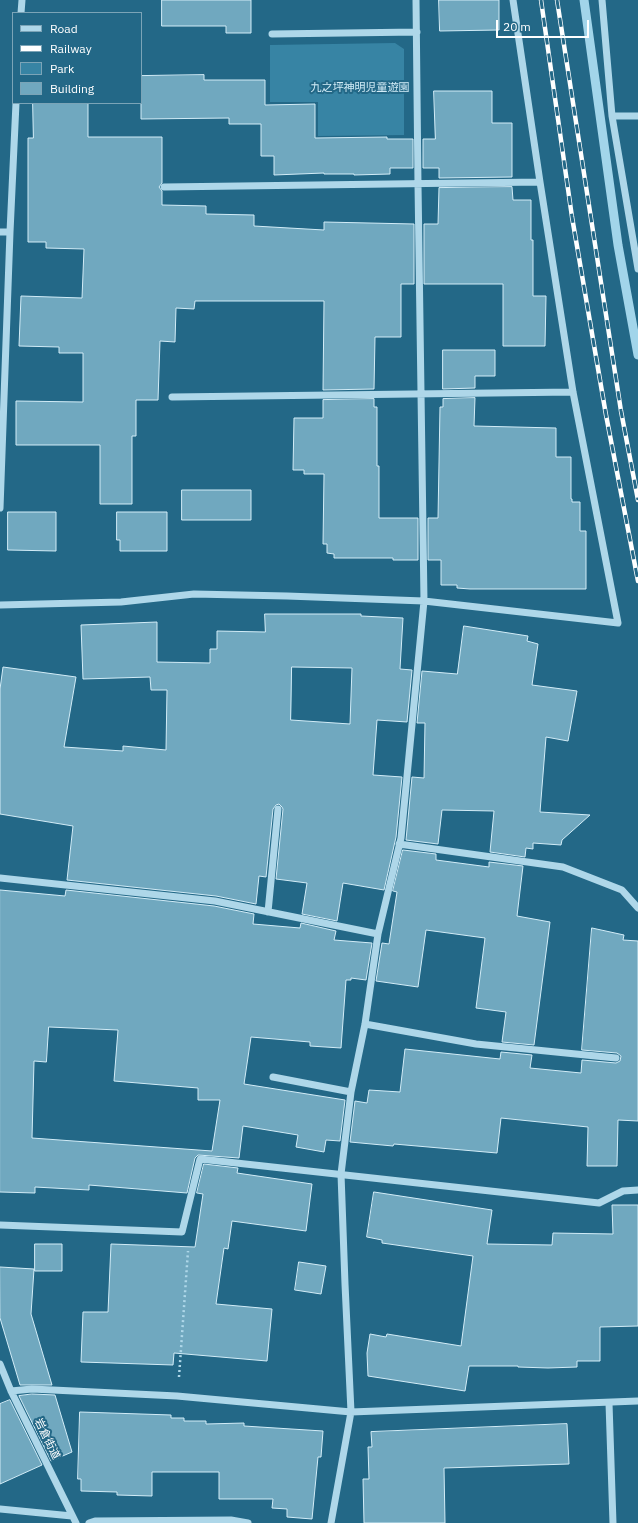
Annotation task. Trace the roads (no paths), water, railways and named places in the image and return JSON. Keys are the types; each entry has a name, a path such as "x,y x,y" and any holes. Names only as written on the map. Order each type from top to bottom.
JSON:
{"street":[{"path":"21,12 22,0"},
{"path":"331,1523 352,1412 341,1174 351,1092 366,1024 378,934 401,838 424,601 416,0"},
{"path":"0,605 121,602 194,594 424,601 618,623 573,392 513,0"},
{"path":"602,0 612,116 638,268"},
{"path":"272,34 417,32"},
{"path":"0,508 16,104"},
{"path":"612,116 638,116"},
{"path":"164,187 540,182"},
{"path":"0,232 10,232"},
{"path":"172,397 573,392"},
{"path":"268,912 278,809"},
{"path":"399,844 564,867 622,890 638,908"},
{"path":"0,878 215,901 378,934"},
{"path":"366,1024 476,1044 616,1058"},
{"path":"273,1077 351,1092"},
{"path":"0,1225 182,1232 200,1159 599,1203 623,1191 638,1190"},
{"name":"岩倉街道","path":"0,1364 11,1391 74,1520"},
{"path":"11,1391 32,1389 177,1396 352,1412 638,1401"},
{"path":"609,1403 613,1523"},
{"path":"0,1509 74,1520"},
{"path":"89,1523 95,1521 232,1520 248,1523"}],"waterway":[{"path":"584,0 618,245 638,355"}],"railway":[{"path":"541,0 572,217 606,415 638,581"},
{"path":"557,0 621,411 638,500"}],"park label":[{"name":"九之坪神明児童遊園","path":"360,88"}]}
